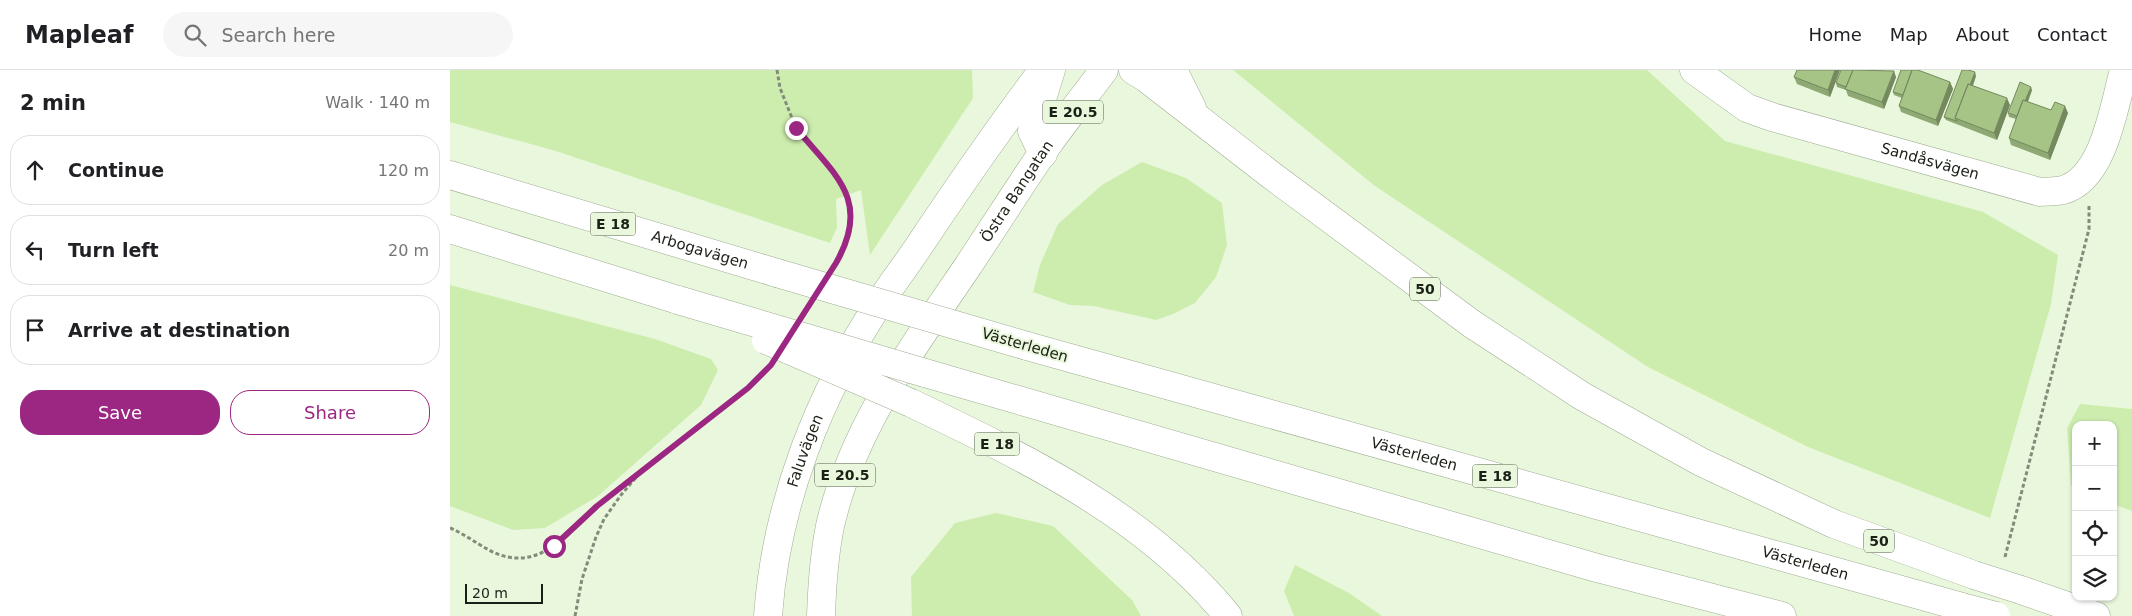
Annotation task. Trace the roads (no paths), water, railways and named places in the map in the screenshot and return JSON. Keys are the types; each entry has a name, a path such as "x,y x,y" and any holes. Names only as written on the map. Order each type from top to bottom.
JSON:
{"main road":[{"name":"E 20.5","path":"887,303 986,148 1043,70"},
{"path":"1043,154 1032,131 1051,70"},
{"name":"Östra Bangatan","path":"821,616 825,553 831,524 842,483 855,449 874,412 933,315 1043,154 1104,70"},
{"name":"50","path":"1133,70 1196,116 1271,176 1440,300 1544,372 1660,440 1834,524 2096,616"},
{"path":"1173,70 1176,80 1196,116"},
{"name":"Sandåsvägen","path":"1694,70 1747,108 1764,114 1821,132 2040,192 2064,190 2082,180 2094,166 2125,85"},
{"name":"Arbogavägen","path":"450,175 776,273 887,303"},
{"name":"E 18","path":"450,228 678,300 857,353 1597,568 1782,616"},
{"name":"E 18","path":"678,300 799,356 911,403 1017,455 1110,511 1176,561 1204,587 1228,616"},
{"name":"Västerleden","path":"887,303 1027,346 1996,616"},
{"name":"Faluvägen","path":"768,616 774,563 786,506 811,432 836,379 887,303"}]}
